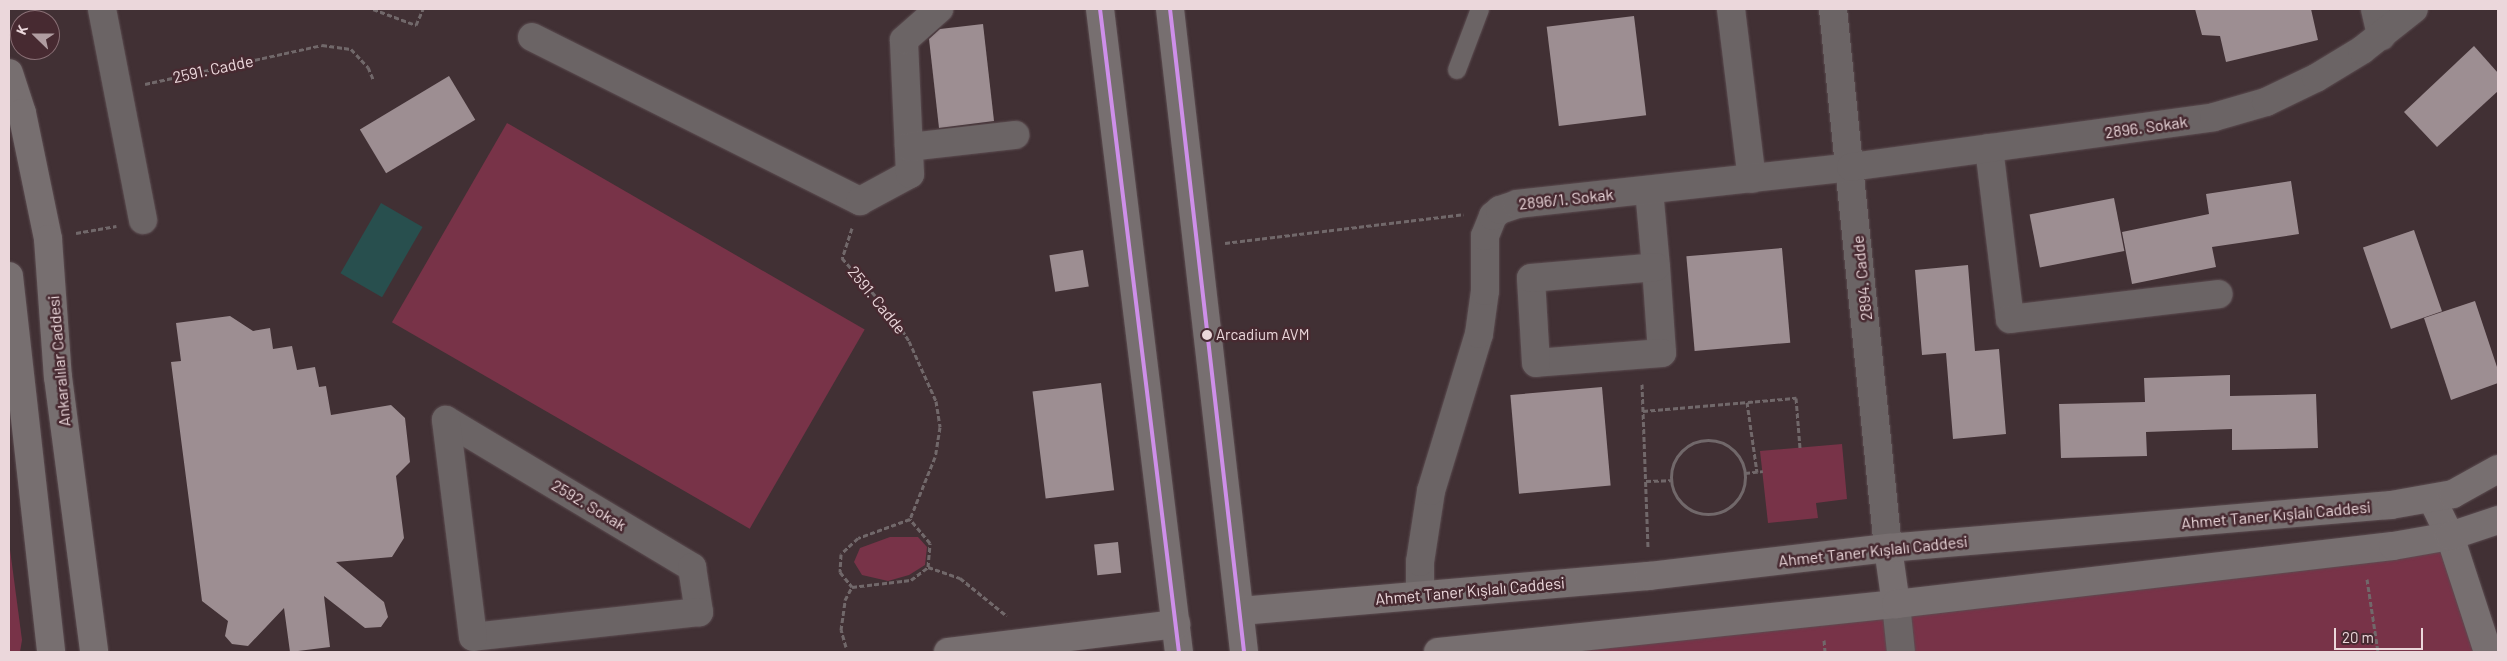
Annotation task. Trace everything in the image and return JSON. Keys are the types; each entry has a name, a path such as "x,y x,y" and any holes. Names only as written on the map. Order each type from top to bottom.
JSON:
{"street":[{"path":"102,9 144,220"},
{"path":"532,37 860,201 910,174 904,40 939,9"},
{"path":"1100,9 1179,652"},
{"path":"1170,9 1199,246 1244,652"},
{"path":"1731,9 1752,178"},
{"name":"2894. Cadde","path":"1833,9 1888,548"},
{"path":"2376,9 2381,36"},
{"name":"2896. Sokak","path":"1850,167 2241,110 2292,91 2381,36 2414,9"},
{"name":"Ankaralılar Caddesi","path":"9,73 22,112 48,239 58,378 94,652"},
{"path":"909,147 1015,135"},
{"path":"1990,148 2010,319 2219,294"},
{"name":"2896/1. Sokak","path":"1420,595 1420,562 1427,509 1479,334 1485,290 1485,236 1493,216 1500,210 1517,204 1850,167"},
{"path":"1649,190 1656,267 1662,352 1536,363 1531,278 1656,267"},
{"path":"9,276 51,652"},
{"name":"2592. Sokak","path":"446,420 692,567 699,612 548,640 473,637 446,420"},
{"name":"Ahmet Taner Kışlalı Caddesi","path":"1240,611 1649,576 1888,548 2432,499 2473,485 2498,469"},
{"path":"1438,652 1896,604 2362,549 2450,536 2497,525 2473,485"},
{"path":"2432,499 2450,536 2488,652"},
{"path":"1888,548 1901,652"},
{"path":"948,652 1176,624"}],"lane":[{"path":"1457,70 1480,9"}],"path":[{"path":"373,9 416,25 424,9"},
{"name":"2591. Cadde","path":"118,90 322,44 351,48 368,68 373,79"},
{"name":"2591. Cadde","path":"860,201 842,258 894,317 924,369 936,401 940,427 935,457 910,519"},
{"path":"1199,246 1500,210"},
{"path":"48,239 144,220"},
{"path":"1641,354 1649,576"},
{"path":"1644,411 1796,398 1800,448"},
{"path":"1747,402 1757,472"},
{"path":"1706,440 1728,446 1737,454 1745,473 1743,490 1737,501 1716,514 1691,510 1674,492 1671,480 1677,458 1695,443 1706,440"},
{"path":"1745,473 1762,471"},
{"path":"1646,481 1671,480"},
{"path":"910,519 930,543 928,567 911,580 852,587 844,580 838,562 848,544 910,519"},
{"path":"2362,549 2378,652"},
{"path":"928,567 960,578 1009,618"},
{"path":"846,647 840,630 845,600 852,587"}],"shaded area":[{"path":"507,123 865,330 750,529 392,322"},
{"path":"1842,444 1847,499 1816,503 1818,518 1768,523 1760,451"},
{"path":"2450,536 2488,652 1586,652 1585,637"},
{"path":"890,537 918,537 927,547 925,565 909,575 888,581 862,575 854,562 860,548"},
{"path":"9,542 22,640 20,652 9,652"}],"water":[{"path":"381,203 423,227 382,297 340,273"}],"building":[{"path":"2195,9 2311,9 2318,40 2226,62 2220,36 2202,35"},
{"path":"1634,16 1646,115 1559,126 1547,27"},
{"path":"983,24 994,121 939,128 929,39 940,29"},
{"path":"2474,46 2498,73 2498,91 2437,147 2404,112"},
{"path":"449,76 475,120 386,173 360,130"},
{"path":"2291,181 2299,234 2212,247 2216,267 2132,284 2122,232 2209,214 2206,194"},
{"path":"2114,198 2124,251 2040,267 2030,214"},
{"path":"2414,230 2442,311 2391,329 2363,248"},
{"path":"1782,248 1790,343 1695,351 1686,256"},
{"path":"1083,250 1089,287 1055,292 1049,255"},
{"path":"1968,265 1975,351 1999,349 2006,434 1953,439 1946,353 1922,355 1915,270"},
{"path":"2475,301 2498,370 2498,383 2451,400 2424,318"},
{"path":"230,316 253,331 270,328 273,349 292,346 297,370 315,367 319,387 326,386 331,415 391,405 405,418 410,462 396,476 404,538 392,557 336,562 384,602 388,617 381,627 365,628 324,596 330,647 290,652 284,608 248,646 232,644 225,636 228,621 202,601 171,362 181,361 176,323"},
{"path":"2230,375 2230,396 2316,394 2318,448 2232,450 2232,429 2146,432 2147,456 2061,458 2059,404 2145,402 2144,378"},
{"path":"1101,383 1114,490 1046,499 1033,391"},
{"path":"1602,387 1611,486 1519,494 1510,395"},
{"path":"1118,542 1121,573 1097,575 1094,545"}],"transit line":[{"path":"1100,9 1179,652"},
{"path":"1170,9 1244,652"}],"place":[{"name":"Arcadium AVM","path":"1207,335"}]}
